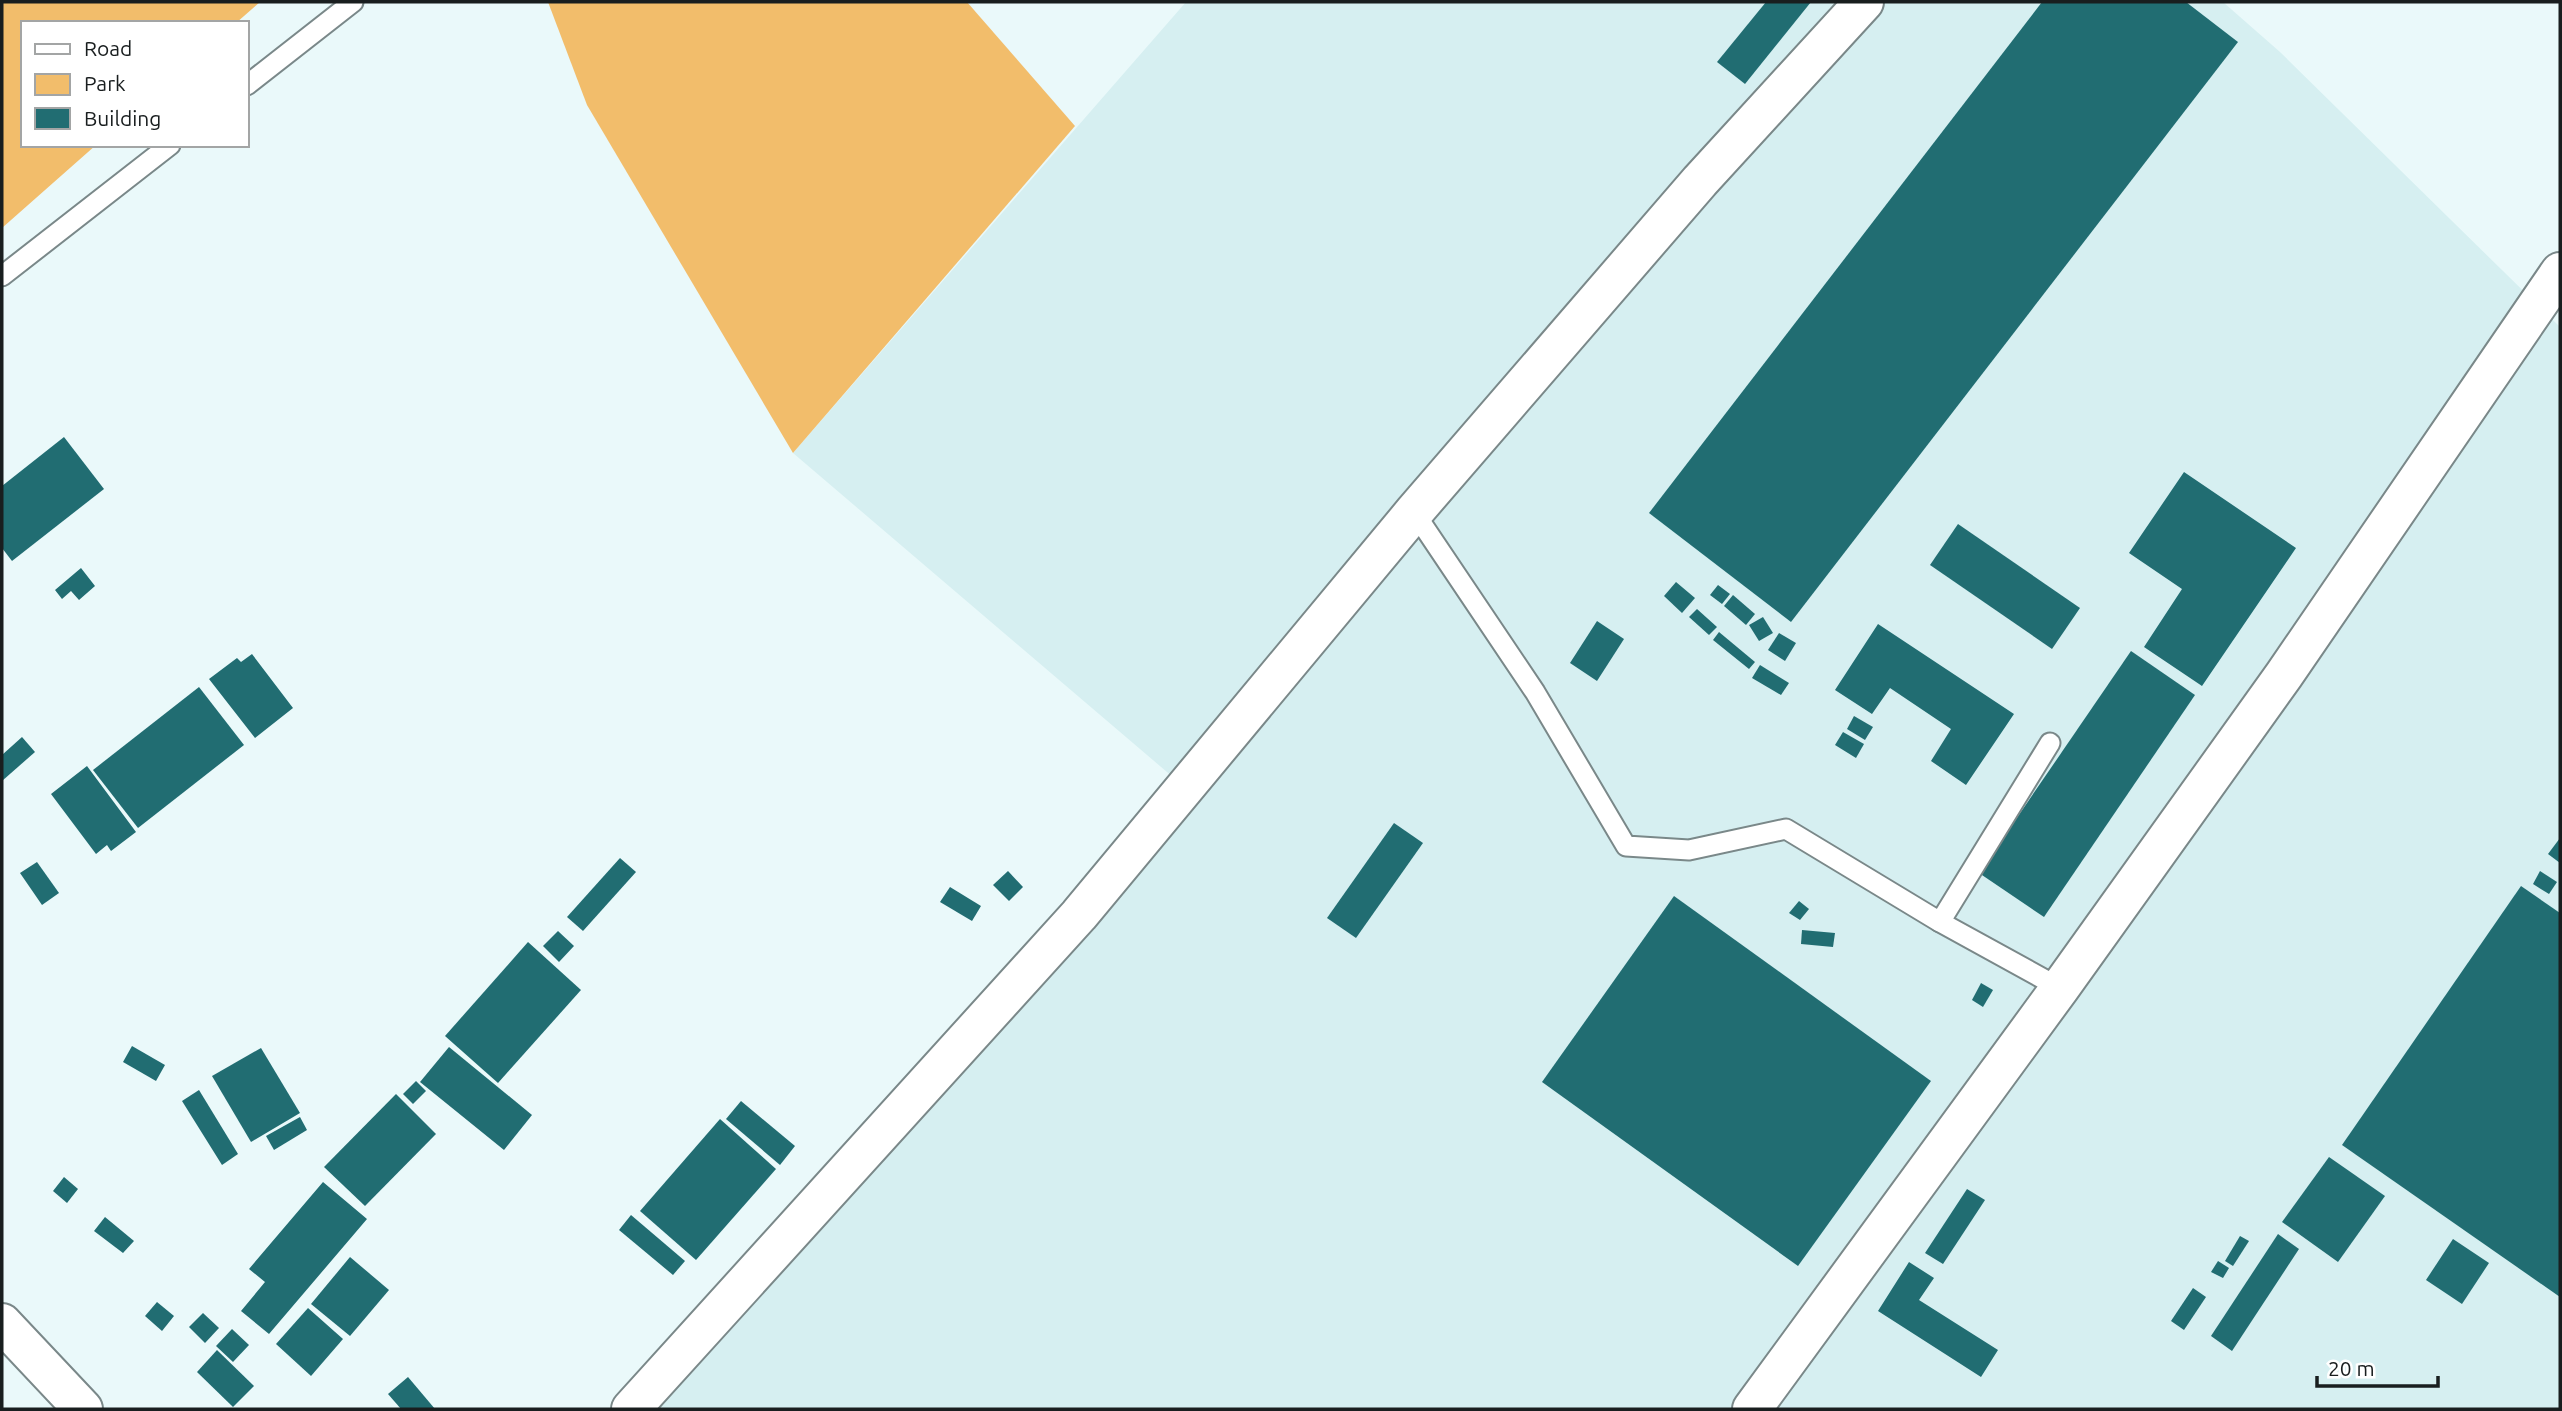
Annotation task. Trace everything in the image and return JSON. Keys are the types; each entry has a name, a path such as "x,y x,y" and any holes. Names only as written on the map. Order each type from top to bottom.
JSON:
{"street":[{"path":"631,1409 1079,915 1414,512 1700,181 1864,2"},
{"path":"1752,1409 2060,988 2284,675 2560,272"},
{"path":"2,1323 83,1409"}],"lane":[{"path":"248,84 353,2"},
{"path":"2,276 167,147"},
{"path":"1414,512 1535,692 1626,846 1689,850 1786,829 1940,922 2060,988"},
{"path":"1940,922 2050,743"}],"shaded area":[{"path":"1186,2 2223,2 2280,52 2560,327 2560,1409 644,1409 1174,778 793,453"}],"green space":[{"path":"2,2 260,2 238,21 21,21 21,147 94,147 2,228"},
{"path":"548,2 967,2 1075,126 793,453 587,105"}],"building":[{"path":"1766,2 1811,2 1745,84 1717,62"},
{"path":"2042,2 2186,2 2238,42 1791,622 1649,513"},
{"path":"64,437 104,489 12,561 2,548 2,486"},
{"path":"2184,472 2296,548 2202,686 2144,647 2182,589 2129,553"},
{"path":"1958,524 2080,608 2052,649 1930,565"},
{"path":"81,568 95,586 79,600 71,591 62,599 55,590"},
{"path":"1676,582 1695,598 1682,613 1664,596"},
{"path":"1718,585 1730,594 1722,604 1710,595"},
{"path":"1733,595 1755,614 1746,625 1724,606"},
{"path":"1697,609 1717,627 1709,635 1689,617"},
{"path":"1763,617 1773,633 1759,641 1749,625"},
{"path":"1597,621 1624,639 1597,681 1570,663"},
{"path":"1878,624 2014,714 1966,785 1931,761 1951,729 1890,688 1872,714 1835,690"},
{"path":"1719,632 1755,662 1749,669 1713,640"},
{"path":"1779,633 1796,643 1785,661 1768,650"},
{"path":"2131,651 2195,695 2044,917 1979,873"},
{"path":"252,654 293,708 255,738 209,679 237,658 241,662"},
{"path":"1760,665 1789,683 1781,695 1752,678"},
{"path":"199,687 244,745 138,828 93,770"},
{"path":"1854,716 1873,727 1865,740 1847,729"},
{"path":"1843,732 1864,744 1856,758 1835,745"},
{"path":"22,737 35,752 2,781 2,755"},
{"path":"87,766 136,832 111,851 107,845 96,854 51,794"},
{"path":"1394,823 1423,843 1356,938 1327,918"},
{"path":"2560,838 2560,863 2548,854"},
{"path":"620,858 636,872 583,931 567,917"},
{"path":"37,862 59,893 42,905 20,873"},
{"path":"1008,871 1023,887 1009,901 993,885"},
{"path":"2540,871 2557,882 2549,894 2533,884"},
{"path":"2521,886 2560,913 2560,1297 2342,1145"},
{"path":"950,887 981,906 972,921 940,902"},
{"path":"1674,896 1931,1081 1798,1266 1542,1082"},
{"path":"1799,901 1809,909 1800,920 1789,913"},
{"path":"1802,930 1835,933 1833,947 1801,944"},
{"path":"558,931 574,946 559,962 543,946"},
{"path":"528,942 581,990 498,1083 445,1036"},
{"path":"1981,983 1993,990 1983,1007 1972,1000"},
{"path":"132,1046 165,1065 156,1081 123,1062"},
{"path":"449,1047 532,1115 504,1150 420,1082"},
{"path":"261,1048 300,1113 251,1142 212,1076"},
{"path":"416,1081 426,1091 413,1104 403,1094"},
{"path":"199,1090 238,1154 222,1165 182,1101"},
{"path":"396,1094 436,1134 365,1206 324,1167"},
{"path":"741,1101 795,1146 780,1165 726,1119"},
{"path":"300,1117 307,1130 274,1150 266,1136"},
{"path":"720,1119 776,1169 696,1260 640,1211"},
{"path":"2329,1157 2385,1196 2338,1262 2282,1222"},
{"path":"64,1177 78,1189 67,1203 53,1191"},
{"path":"323,1182 367,1219 269,1334 241,1311 265,1282 249,1269"},
{"path":"1967,1189 1985,1200 1943,1264 1925,1253"},
{"path":"631,1215 685,1261 673,1275 619,1230"},
{"path":"105,1217 134,1241 123,1253 94,1231"},
{"path":"2278,1234 2299,1249 2232,1351 2211,1336"},
{"path":"2240,1236 2249,1241 2233,1266 2225,1261"},
{"path":"2453,1239 2489,1263 2462,1304 2426,1280"},
{"path":"350,1257 389,1290 350,1336 311,1304"},
{"path":"2218,1261 2229,1268 2223,1278 2211,1272"},
{"path":"1909,1262 1934,1278 1919,1300 1998,1350 1981,1377 1878,1311"},
{"path":"2193,1288 2206,1297 2184,1330 2171,1321"},
{"path":"157,1302 174,1316 162,1331 145,1316"},
{"path":"308,1308 343,1339 311,1376 276,1344"},
{"path":"203,1313 219,1328 205,1343 189,1327"},
{"path":"232,1329 249,1345 233,1362 216,1346"},
{"path":"217,1350 254,1386 233,1407 197,1372"},
{"path":"408,1377 435,1409 401,1409 388,1394"}]}
